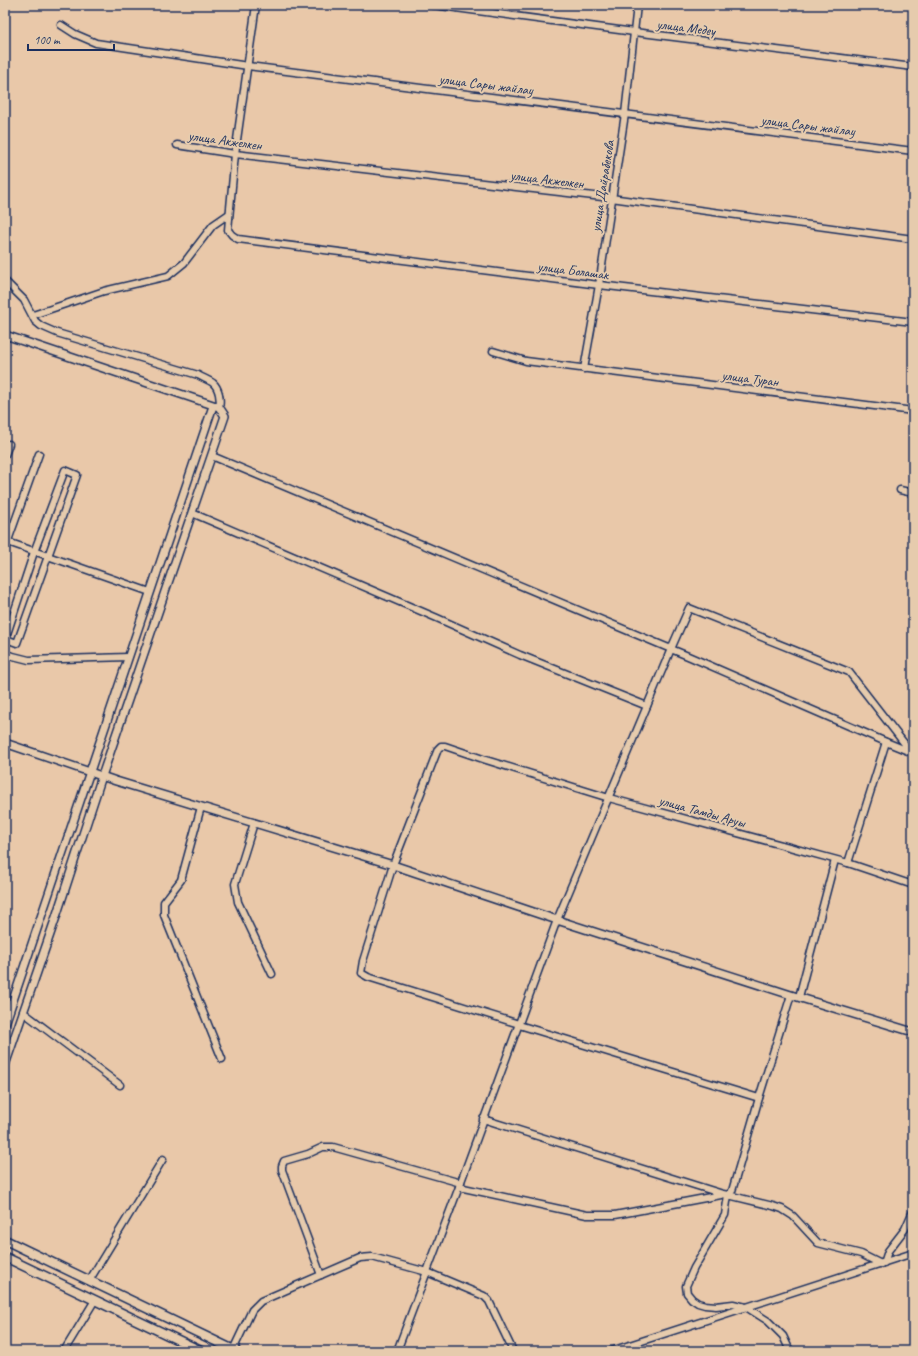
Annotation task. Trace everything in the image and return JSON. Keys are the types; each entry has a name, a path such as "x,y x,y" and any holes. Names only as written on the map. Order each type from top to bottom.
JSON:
{"main road":[{"path":"5,1240 234,1350"},
{"path":"5,1257 190,1349 201,1351"}],"street":[{"path":"33,315 104,291 168,276 184,262 213,225 229,214 235,154 256,5"},
{"name":"улица Медеу","path":"433,5 913,68"},
{"name":"улица Дайрабекова","path":"584,369 599,285 611,198 625,114 637,5"},
{"name":"улица Сары жайлау","path":"61,25 75,34 96,43 248,66 913,151"},
{"name":"улица Акжелкен","path":"177,145 235,154 611,198 913,239"},
{"name":"улица Болашак","path":"229,214 228,230 238,239 599,285 913,322"},
{"path":"5,281 24,300 36,321 41,326 57,333 198,375 214,384 219,394 220,403 216,407 150,592 8,1007 5,1024"},
{"path":"5,335 216,407 225,416 5,1065"},
{"name":"улица Туран","path":"493,351 526,361 913,411"},
{"path":"5,549 6,542 39,454"},
{"path":"212,456 671,649 912,753"},
{"path":"65,470 76,474 77,475 17,643 6,639 6,637 34,552 64,471 65,470"},
{"path":"900,490 913,493"},
{"path":"192,513 520,655 647,706"},
{"path":"6,542 150,592"},
{"path":"397,1351 460,1185 557,920 689,608 849,672 912,753"},
{"path":"5,654 29,660 128,657"},
{"path":"848,863 886,742"},
{"path":"5,743 116,781 392,865 790,995 913,1032"},
{"name":"улица Тамды Аруы","path":"519,1024 368,977 361,973 363,961 392,865 438,749 441,746 609,798 848,863 913,885"},
{"path":"106,764 108,771 116,781"},
{"path":"98,789 107,782 116,781"},
{"path":"201,807 181,880 164,902 163,909 164,915 222,1059"},
{"path":"254,823 235,884 236,894 238,902 272,974"},
{"path":"799,997 834,860"},
{"path":"321,1275 282,1170 282,1166 284,1161 308,1154 323,1147 333,1147 460,1185 587,1215 615,1215 726,1195 732,1191 790,995"},
{"path":"23,1012 120,1085"},
{"path":"519,1024 759,1098"},
{"path":"484,1119 726,1195 782,1209 793,1216 818,1243 860,1254 882,1263"},
{"path":"89,1281 163,1159"},
{"path":"726,1195 725,1215 694,1268 686,1286 687,1293 692,1299 705,1305 716,1306 733,1304 746,1307 768,1322 783,1336 790,1351"},
{"path":"882,1263 888,1251 905,1229 913,1211"},
{"path":"611,1351 913,1253"},
{"path":"234,1350 252,1310 261,1301 360,1258 372,1257 427,1272 484,1296 489,1301 513,1351"},
{"path":"64,1351 94,1300"}]}
